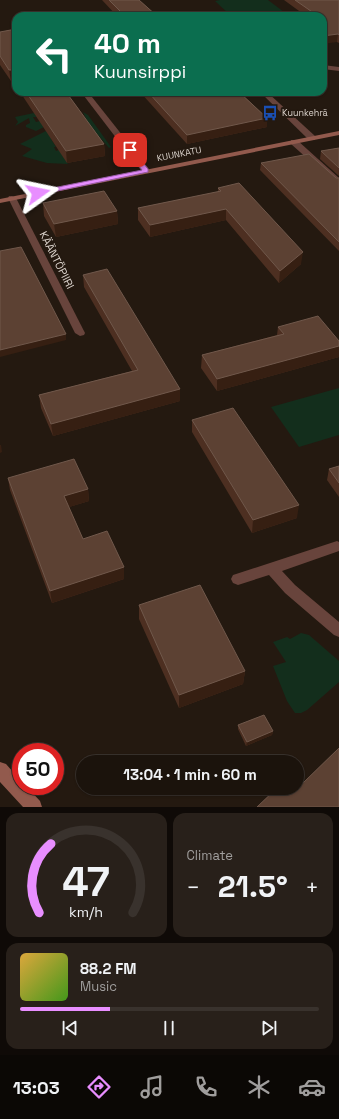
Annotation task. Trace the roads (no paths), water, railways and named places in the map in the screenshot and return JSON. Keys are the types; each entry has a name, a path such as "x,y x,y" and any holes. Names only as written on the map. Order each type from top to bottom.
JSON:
{"main road":[{"name":"KUUNKATU","path":"0,201 339,133"},
{"path":"0,770 34,807"}],"street":[{"path":"327,68 339,69"},
{"path":"87,96 146,171"},
{"path":"267,96 312,138"},
{"path":"294,142 339,182"},
{"name":"KÄÄNTÖPIIRI","path":"12,198 80,333"},
{"path":"238,579 272,570 337,546"},
{"path":"272,570 290,589 339,631"}],"place":[{"name":"Kuunkehrä","path":"270,113"}]}
